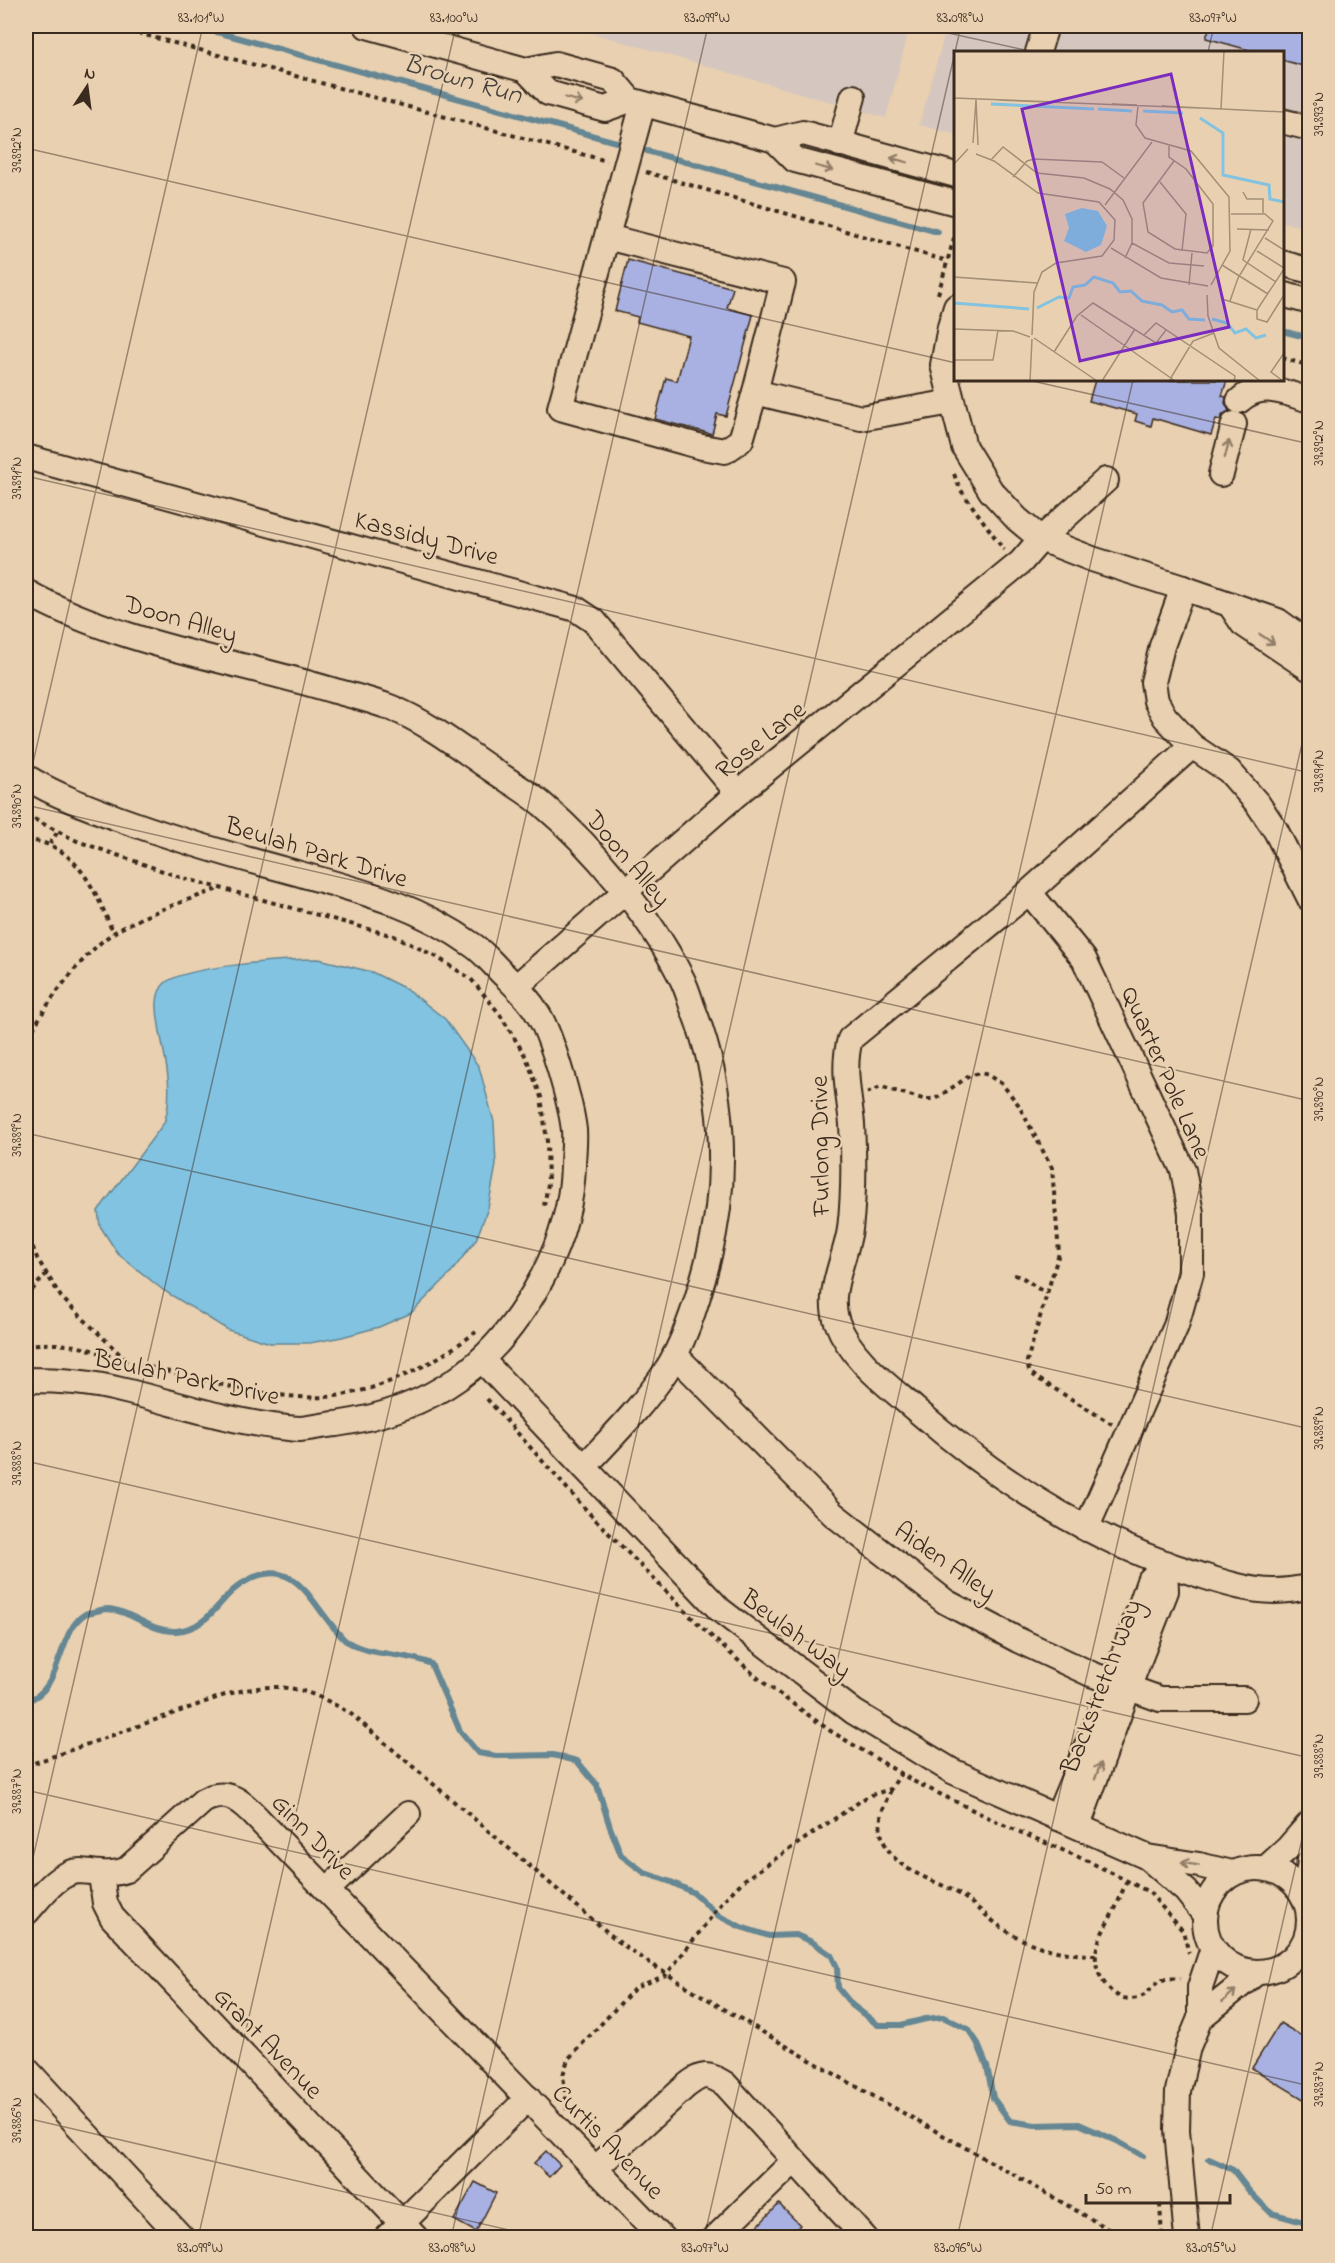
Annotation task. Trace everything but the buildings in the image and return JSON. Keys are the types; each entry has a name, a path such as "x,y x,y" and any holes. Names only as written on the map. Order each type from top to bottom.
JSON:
{"street":[{"path":"367,26 526,70 556,64 613,80 637,102 775,140 804,133 954,174"},
{"path":"1038,51 1046,26"},
{"path":"840,144 854,98"},
{"path":"607,237 783,282 741,440 725,451 702,447 560,408 626,166 637,102"},
{"path":"1284,122 1310,128"},
{"path":"775,140 795,160 954,202"},
{"path":"1284,264 1310,271"},
{"path":"1284,295 1310,302"},
{"path":"954,314 943,365 964,447 991,492 1017,519 1041,539 1092,559 1278,621 1310,644"},
{"path":"952,402 960,381"},
{"path":"1221,474 1237,412 1251,392 1269,389 1310,400"},
{"path":"755,392 861,418 952,402"},
{"name":"Kassidy Drive","path":"26,457 576,609 594,621 738,793"},
{"name":"Rose Lane","path":"517,986 738,793 1021,562 1041,539 1106,480"},
{"path":"1183,588 1162,646 1153,682 1156,701 1165,717 1192,746 1229,771 1258,804 1276,831 1310,899"},
{"name":"Doon Alley","path":"26,592 69,614 155,642 320,686 381,705 427,726 542,804 597,858 646,920 681,975 702,1031 716,1086 722,1158 717,1226 700,1293 675,1355 665,1372 613,1437 584,1467"},
{"path":"1230,604 1243,624 1310,669"},
{"name":"Furlong Drive","path":"1165,1565 1086,1529 1029,1495 941,1432 872,1372 847,1341 837,1320 833,1300 850,1229 853,1145 850,1101 845,1075 846,1052 850,1039 1029,892 1192,746"},
{"name":"Beulah Park Drive","path":"26,777 52,793 183,842 376,894 419,912 478,949 517,986 537,1011 544,1025 565,1089 574,1131 573,1176 566,1214 555,1253 532,1298 503,1338 473,1367 427,1398 394,1412 354,1421 299,1429 234,1421 123,1390 68,1380 26,1380"},
{"name":"Quarter Pole Lane","path":"1029,892 1084,959 1183,1170 1191,1213 1191,1273 1179,1317 1130,1434 1086,1529"},
{"name":"Aiden Alley","path":"675,1355 833,1514 946,1602 1017,1640 1121,1685 1160,1699 1244,1699"},
{"name":"Beulah Way","path":"473,1367 584,1467 720,1610 854,1712 952,1771 1147,1857 1232,1873"},
{"path":"1165,1565 1257,1591 1294,1590 1310,1586"},
{"name":"Backstretch Way","path":"1067,1822 1121,1685 1149,1581 1165,1565"},
{"name":"Ginn Drive","path":"26,1913 67,1873 78,1871 101,1875 126,1870 203,1801 214,1795 225,1794 247,1808 528,2098"},
{"path":"327,1890 408,1814"},
{"path":"1266,1868 1310,1823"},
{"name":"Beulah Way","path":"1147,1857 1186,1891 1205,1916"},
{"path":"1305,1899 1310,1860"},
{"path":"1249,1868 1266,1868 1282,1874 1296,1885 1305,1899 1309,1916 1307,1933 1300,1948 1289,1961 1274,1969 1257,1972 1240,1969 1225,1961 1213,1948 1206,1933 1205,1916 1209,1898 1219,1884 1232,1873 1249,1868"},
{"name":"Grant Avenue","path":"101,1875 105,1903 112,1917 402,2233"},
{"path":"1188,2238 1177,2130 1178,2091 1188,2047 1200,2018 1200,1987 1213,1948"},
{"path":"1200,2018 1257,1972"},
{"path":"26,2069 182,2238"},
{"path":"596,2168 692,2081 699,2076 711,2075 725,2084 865,2238"},
{"name":"Curtis Avenue","path":"402,2233 528,2098 662,2238"},
{"path":"715,2238 794,2161"}],"path":[{"path":"112,26 626,166 947,261"},
{"path":"1284,359 1310,366"},
{"path":"26,816 77,841 149,866 394,936 435,956 471,979 499,1013 526,1057 540,1097 547,1141 548,1184 543,1213"},
{"path":"50,844 58,831"},
{"path":"26,840 50,844 71,858 98,895 113,933"},
{"path":"26,1046 57,993 77,967 113,933 164,909 222,888"},
{"path":"850,1101 881,1087 935,1099 971,1075 981,1073 1002,1084 1018,1104 1052,1168 1059,1253 1027,1360 1029,1371 1130,1434"},
{"path":"26,1230 37,1258 61,1297 127,1361"},
{"path":"26,1297 46,1274"},
{"path":"1014,1275 1026,1278 1038,1290 1047,1293"},
{"path":"26,1345 68,1345 250,1390 304,1397 341,1395 394,1380 446,1355 479,1329"},
{"path":"446,1355 473,1367"},
{"path":"486,1398 589,1513 699,1625 769,1686 830,1730 901,1773 1006,1826 1088,1861 1149,1892 1183,1931 1191,1961"},
{"path":"26,1767 251,1687 278,1686 300,1690 329,1701 351,1714 619,1942 666,1975 809,2060 1022,2178 1123,2238"},
{"path":"901,1773 882,1809 879,1828 886,1847 904,1867 931,1882 954,1891 1002,1929 1028,1942 1070,1955 1096,1956"},
{"path":"559,2130 568,2115 563,2075 568,2059 635,1988 666,1975 726,1898 744,1880 868,1796 891,1789"},
{"path":"1127,1881 1098,1940 1096,1956 1103,1982 1113,1993 1133,1999 1142,1997 1156,1982 1166,1979 1188,1982"},
{"path":"1160,2193 1162,2238"}],"shaded area":[{"path":"568,26 910,26 886,118"},
{"path":"947,26 1309,26 1309,229 1284,222 1284,51 954,51 954,134 919,125"}],"water":[{"path":"319,959 372,972 408,990 445,1019 479,1067 494,1122 496,1165 488,1208 476,1240 449,1275 411,1313 379,1327 342,1337 310,1343 270,1343 228,1330 163,1290 118,1254 100,1226 98,1211 164,1123 169,1089 157,1000 165,983 176,977 215,968 286,960"}],"waterway":[{"name":"Brown Run","path":"195,26 616,142"},
{"name":"Brown Run","path":"647,151 938,232"},
{"name":"Brown Run","path":"1284,332 1310,338"},
{"path":"26,1701 38,1695 47,1686 69,1634 85,1614 105,1609 116,1610 158,1629 167,1631 188,1629 207,1618 229,1594 248,1580 264,1574 277,1574 289,1578 309,1595 346,1641 368,1650 431,1664 460,1731 478,1753 496,1756 553,1755 577,1761 597,1785 621,1855 645,1873 694,1893 719,1916 741,1927 769,1936 796,1935 812,1942 831,1955 837,1967 838,1988 852,2005 878,2025 901,2025 943,2017 968,2029 977,2042 987,2066 993,2098 1010,2121 1035,2125 1079,2124 1143,2156"},
{"path":"1209,2159 1233,2170 1250,2192 1271,2213 1310,2224"}]}
